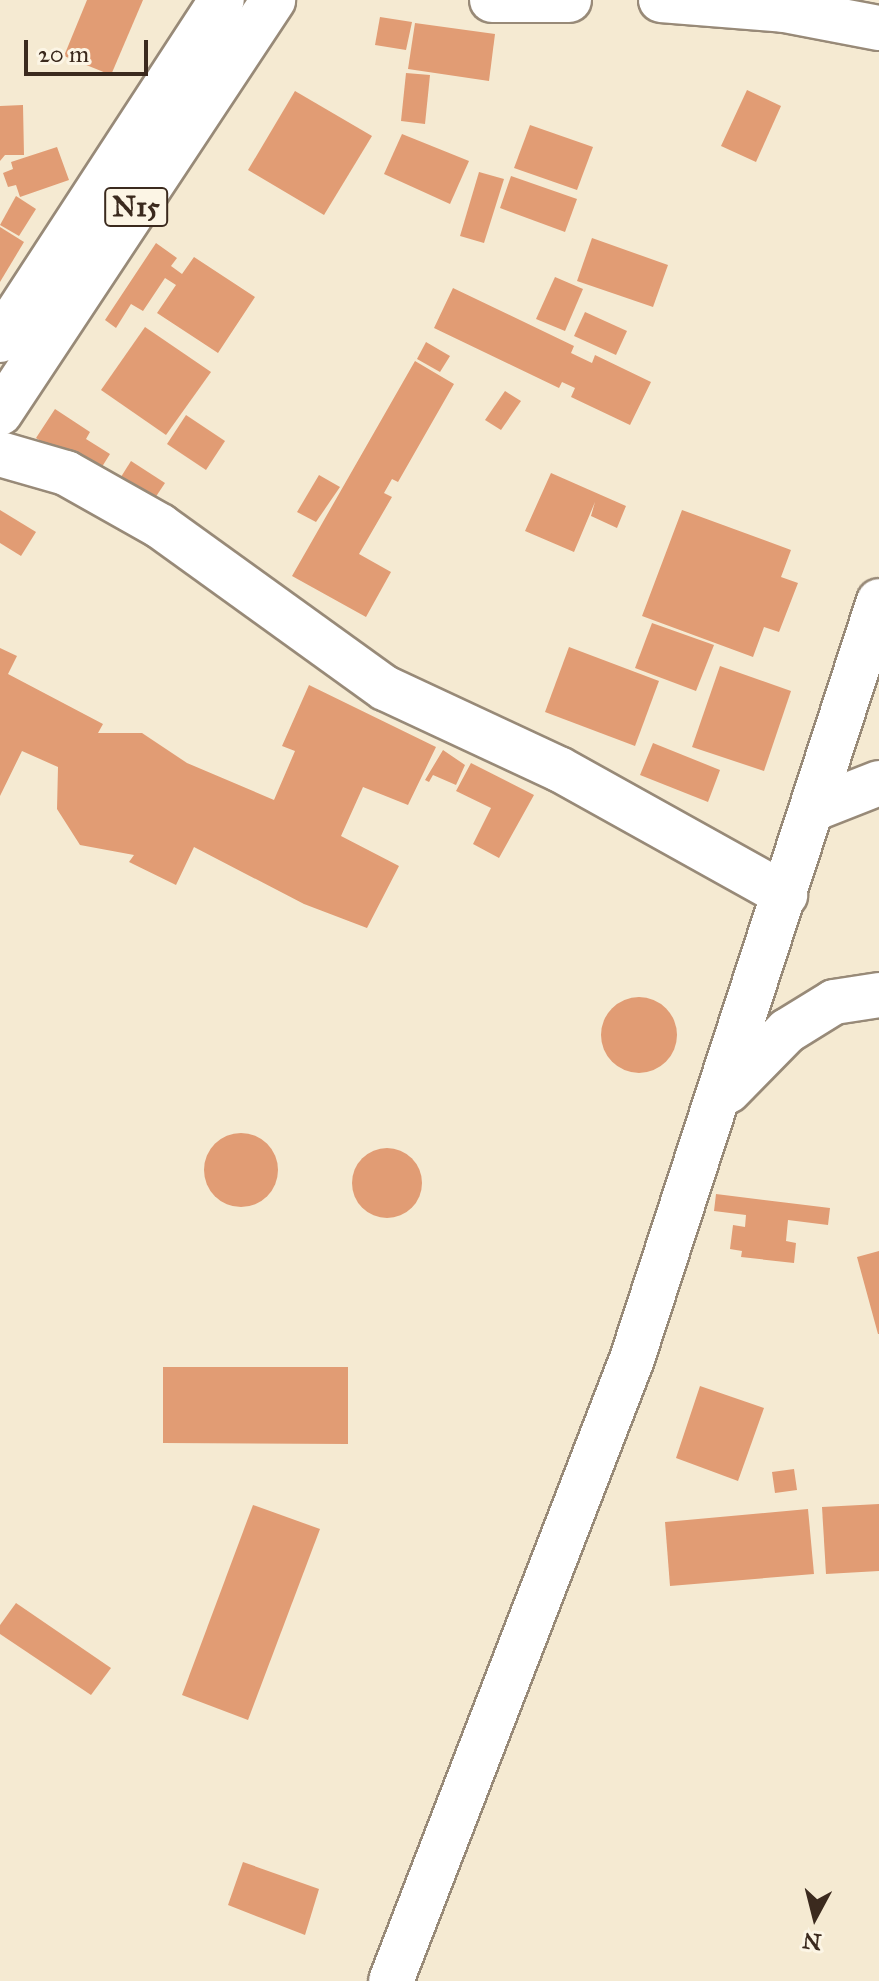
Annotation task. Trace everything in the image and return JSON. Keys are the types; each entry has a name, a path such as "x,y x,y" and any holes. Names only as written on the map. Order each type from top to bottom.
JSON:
{"main road":[{"name":"N15","path":"0,340 222,0"},
{"name":"N15","path":"0,413 273,0"},
{"path":"492,0 569,0"},
{"path":"661,0 784,10 879,28"},
{"path":"0,454 66,473 133,511 385,688 559,769 785,895"},
{"path":"391,1981 632,1359 719,1103 879,601"},
{"path":"813,809 879,783"},
{"path":"719,1103 787,1031 834,1002 879,995"}],"building":[{"path":"87,0 143,0 111,75 64,56"},
{"path":"380,17 412,22 406,50 375,45"},
{"path":"415,23 495,34 489,81 408,69"},
{"path":"406,73 430,75 425,124 401,121"},
{"path":"747,90 781,106 756,162 721,146"},
{"path":"295,91 372,136 324,215 248,170"},
{"path":"23,105 24,155 5,155 0,161 0,106"},
{"path":"530,125 593,147 577,190 514,168"},
{"path":"402,134 469,161 450,204 384,174"},
{"path":"57,147 69,180 20,197 16,185 8,187 3,173 13,169 11,162"},
{"path":"479,172 504,179 484,243 460,236"},
{"path":"511,176 577,199 565,232 500,208"},
{"path":"16,196 36,209 19,236 0,225"},
{"path":"0,227 24,242 0,282"},
{"path":"592,238 668,265 653,307 577,281"},
{"path":"156,243 177,258 171,266 182,274 194,257 255,297 218,353 157,313 176,285 165,278 143,311 131,304 116,328 105,320"},
{"path":"555,277 583,289 565,331 536,319"},
{"path":"453,288 574,346 571,353 592,363 595,355 651,382 630,425 571,397 575,388 562,382 559,388 434,328"},
{"path":"585,312 627,331 616,355 574,336"},
{"path":"145,327 211,372 166,435 101,390"},
{"path":"426,342 450,356 440,372 417,359"},
{"path":"415,361 454,384 398,482 392,479 384,493 392,497 359,554 391,572 366,617 292,576"},
{"path":"505,391 521,401 501,430 485,420"},
{"path":"55,409 90,432 86,439 110,454 100,470 71,461 36,438"},
{"path":"186,415 225,441 206,470 167,444"},
{"path":"131,461 165,483 153,501 119,480"},
{"path":"551,473 626,506 617,528 591,516 595,502 574,552 525,531"},
{"path":"319,475 340,487 316,522 297,512"},
{"path":"0,510 36,532 21,556 0,543"},
{"path":"682,510 791,550 781,577 798,583 779,632 764,627 753,657 642,616"},
{"path":"652,623 714,645 696,691 635,668"},
{"path":"569,647 659,681 635,746 545,712"},
{"path":"0,648 17,656 8,674 103,724 98,733 142,733 187,763 274,800 295,751 282,746 309,685 436,747 408,805 363,787 341,836 399,866 367,928 304,904 194,847 176,885 129,862 134,855 80,845 57,809 58,767 22,751 0,796"},
{"path":"720,666 791,691 764,771 692,747"},
{"path":"653,743 720,770 708,802 640,775"},
{"path":"443,750 465,765 456,785 433,775 429,782 425,780"},
{"path":"471,763 534,795 499,858 473,844 491,808 456,791"},
{"path":"639,997 653,1000 666,1008 674,1021 677,1035 674,1049 666,1062 653,1070 639,1073 625,1070 612,1062 604,1049 601,1035 604,1021 612,1008 625,1000"},
{"path":"234,1133 248,1133 262,1139 272,1149 278,1170 276,1184 262,1201 248,1207 234,1207 220,1201 210,1191 204,1177 204,1163 210,1149 220,1139"},
{"path":"387,1148 412,1158 422,1183 412,1208 387,1218 362,1208 352,1183 362,1158"},
{"path":"716,1194 830,1208 828,1225 788,1220 786,1241 796,1243 794,1263 741,1257 742,1251 730,1249 733,1225 745,1227 746,1215 714,1211"},
{"path":"879,1251 879,1334 878,1334 857,1257"},
{"path":"163,1367 348,1367 348,1444 163,1443"},
{"path":"700,1386 764,1408 738,1481 676,1458"},
{"path":"794,1469 797,1490 775,1493 772,1472"},
{"path":"879,1504 879,1571 826,1574 822,1507"},
{"path":"253,1505 320,1529 248,1720 182,1695"},
{"path":"808,1509 814,1574 670,1586 665,1522"},
{"path":"16,1603 111,1668 91,1695 0,1634 0,1625"},
{"path":"243,1862 319,1889 305,1935 228,1905"}]}
